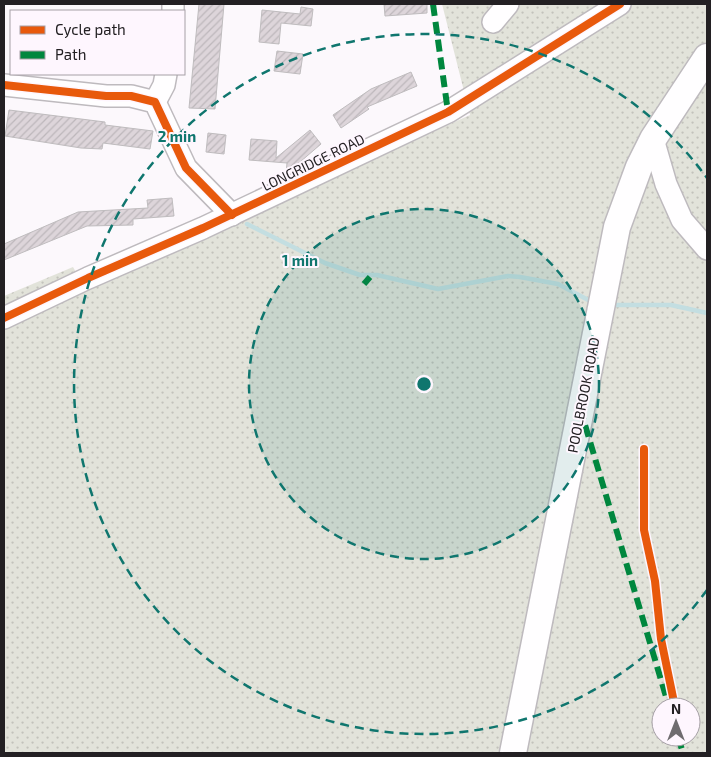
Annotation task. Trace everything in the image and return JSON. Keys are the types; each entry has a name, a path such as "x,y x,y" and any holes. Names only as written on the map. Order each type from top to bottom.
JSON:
{"main road":[{"name":"POOLBROOK ROAD","path":"513,753 616,228 639,167 653,139 707,57"}],"street":[{"path":"493,22 508,4"},
{"name":"LONGRIDGE ROAD","path":"4,318 88,278 232,215 448,112 620,4"},
{"path":"155,102 164,85 166,75"},
{"path":"4,85 106,96 131,96 155,102"},
{"path":"155,102 186,168 232,215"},
{"path":"653,139 666,184 682,220 707,249"}],"shaded area":[{"path":"442,4 707,4 707,753 4,753 4,329 92,285 470,115"},
{"path":"73,267 77,274 4,308 4,296"}],"building":[{"path":"199,4 224,4 215,109 189,108"},
{"path":"384,4 427,4 427,13 385,16"},
{"path":"301,7 313,9 311,26 281,23 279,44 259,42 262,10 300,14"},
{"path":"277,51 303,54 300,74 274,71"},
{"path":"411,72 417,86 367,107 369,109 341,128 333,115 371,89"},
{"path":"9,110 105,122 105,125 153,131 150,149 103,143 102,149 81,148 5,136"},
{"path":"310,130 321,144 286,174 287,163 249,160 251,139 277,141 276,158"},
{"path":"208,133 226,135 224,154 206,152"},
{"path":"172,198 174,216 133,219 133,225 87,226 4,260 4,244 78,212 148,208 147,200"}],"waterway":[{"path":"247,224 325,263 360,275 377,275 438,289 508,276 520,277 558,284 592,302"},
{"path":"612,305 671,305 707,313"}],"marked path":[{"path":"433,4 448,112"},
{"path":"364,284 370,277"},
{"path":"580,408 666,697"},
{"path":"681,747 683,753"}],"cycle path":[{"path":"4,318 88,278 203,228 448,112 620,4"},
{"path":"4,85 106,96 131,96 155,102 186,168 232,215"},
{"path":"644,449 644,530 655,581 661,639 673,697"}]}
